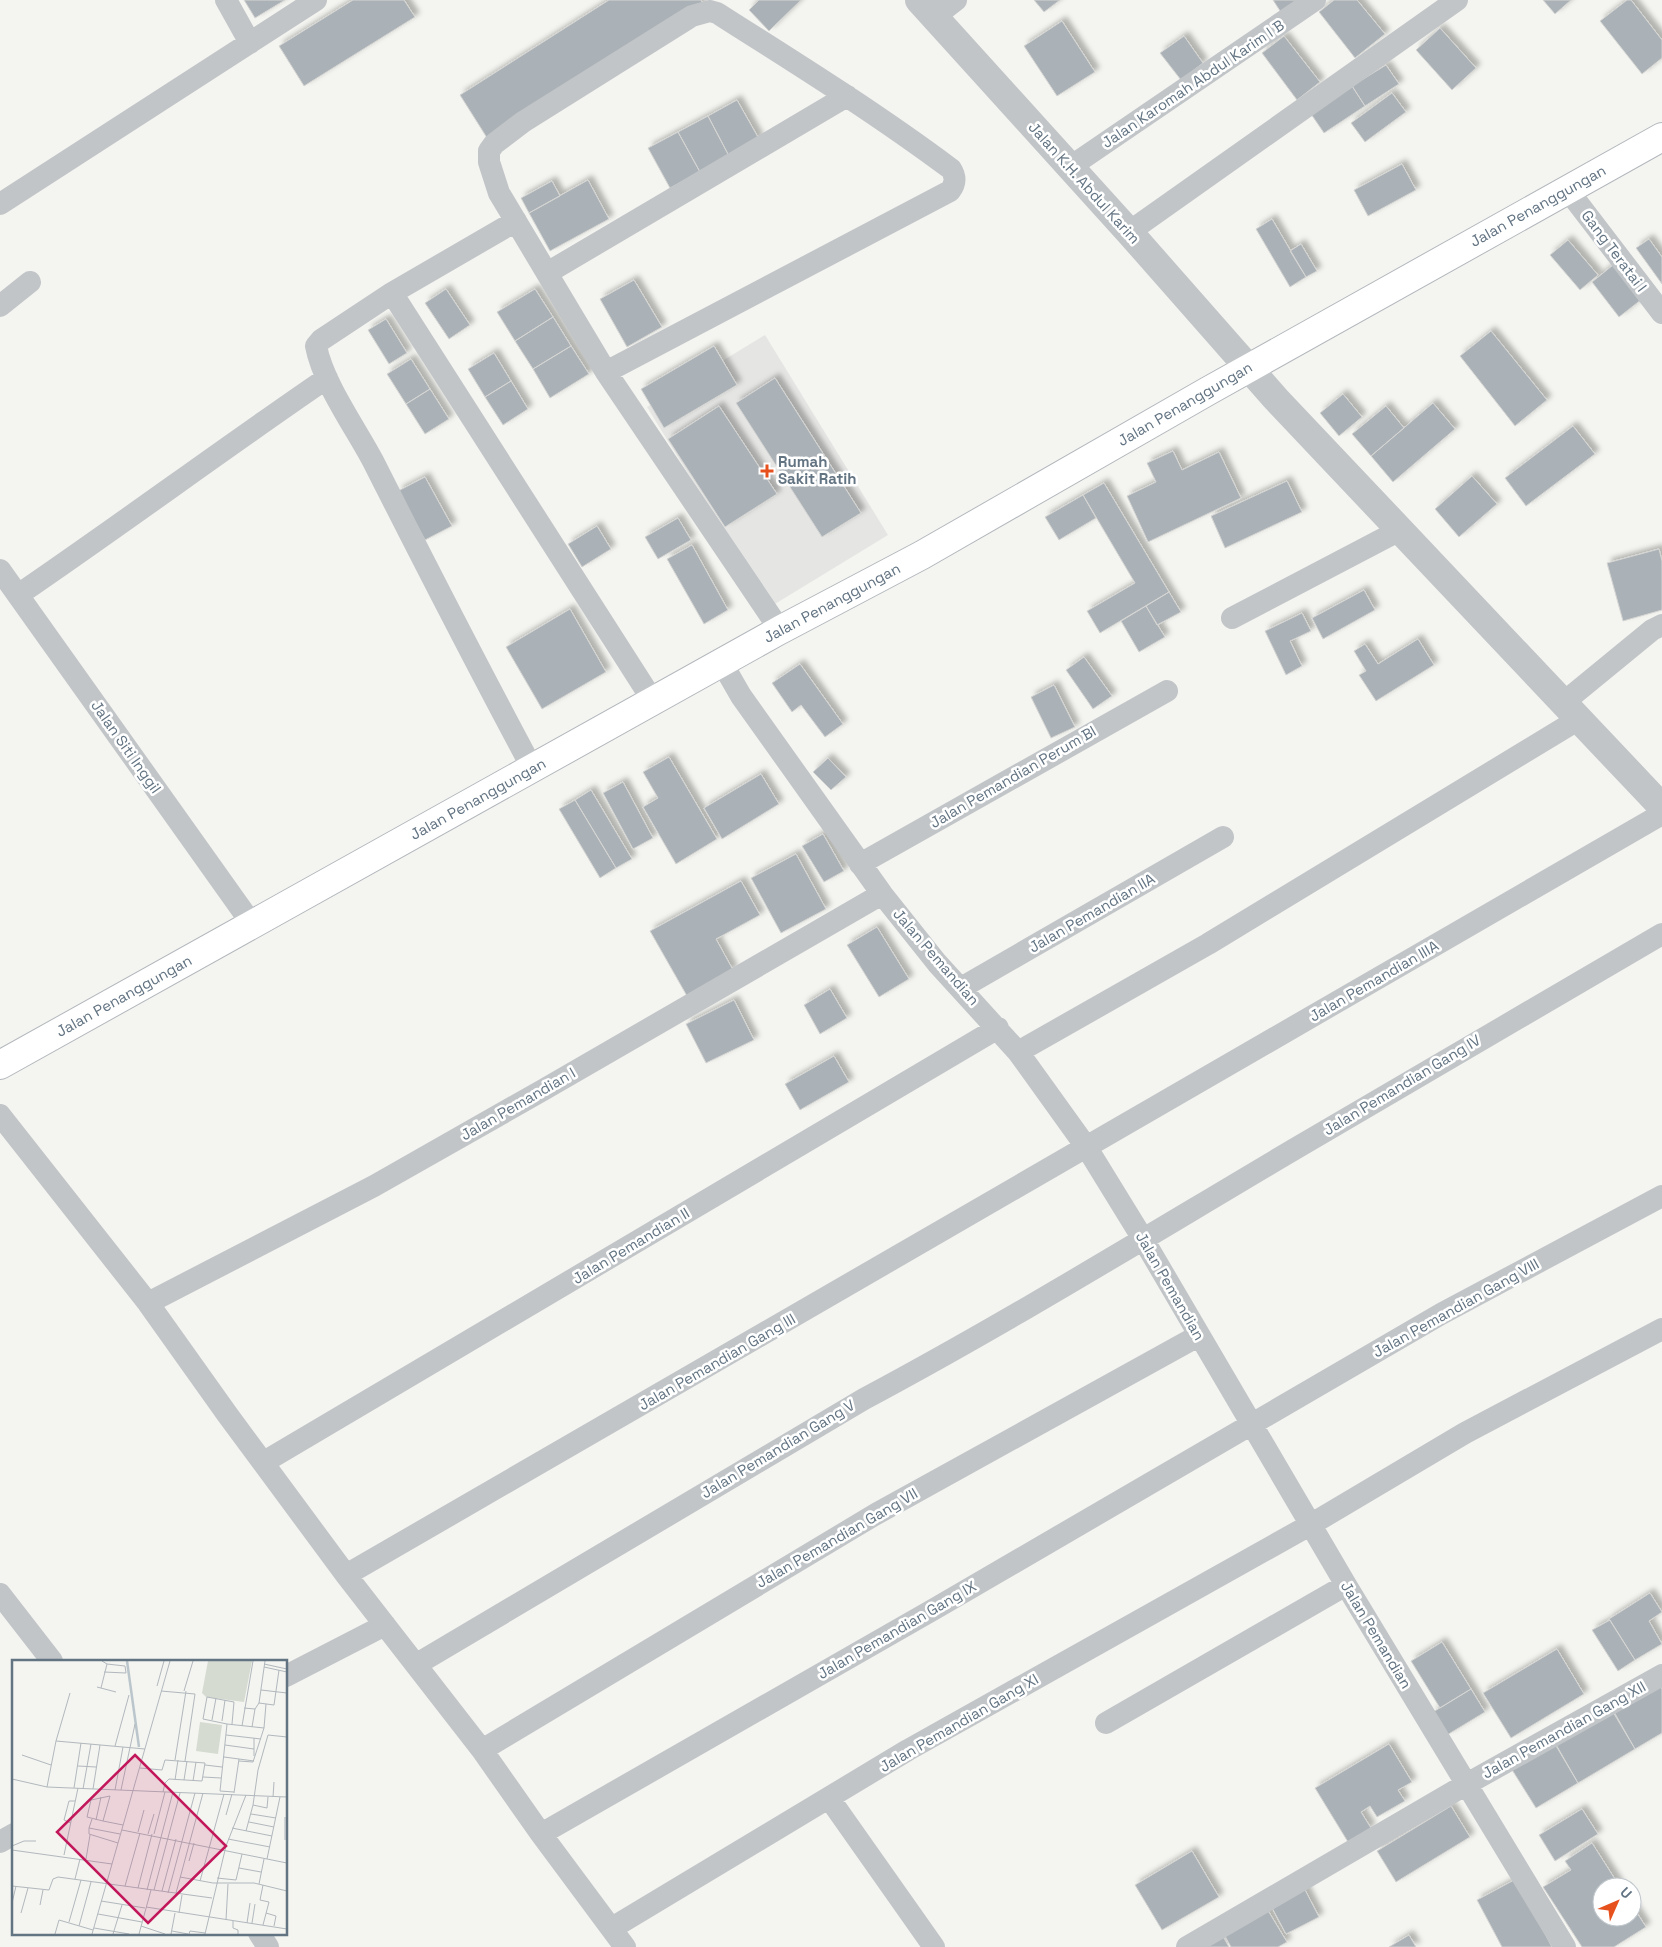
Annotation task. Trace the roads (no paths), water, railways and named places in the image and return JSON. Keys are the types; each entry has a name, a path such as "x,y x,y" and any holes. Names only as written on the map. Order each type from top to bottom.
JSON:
{"main road":[{"name":"Jalan Penanggungan","path":"0,1065 780,630 922,555 1247,369 1662,137"}],"street":[{"path":"226,0 250,43"},
{"path":"0,204 316,0"},
{"path":"926,8 956,0"},
{"name":"Jalan Karomah Abdul Karim I B","path":"1070,167 1315,0"},
{"path":"1129,232 1457,0"},
{"name":"Jalan K.H. Abdul Karim","path":"926,8 1129,232 1247,369 1662,806"},
{"path":"606,372 950,190 955,181 955,176 951,169 909,137 847,96 717,13 710,11 692,16 523,122 494,144 489,151 489,162 499,194 606,372 780,630"},
{"path":"547,273 847,96"},
{"name":"Gang Teratai I","path":"1567,189 1662,313"},
{"path":"516,221 392,293 321,340 316,346 319,360 327,378 361,437 467,646 532,768"},
{"path":"0,306 30,282"},
{"path":"392,293 653,701"},
{"path":"18,595 112,531 196,469 327,378"},
{"path":"1232,618 1400,530"},
{"name":"Jalan Siti Inggil","path":"0,570 252,924"},
{"path":"1018,1052 1208,944 1571,711 1652,630 1662,625"},
{"name":"Jalan Pemandian","path":"722,663 741,696 882,894 937,963 1018,1052 1087,1148 1143,1239 1198,1336 1465,1785 1565,1947"},
{"name":"Jalan Pemandian Perum BI","path":"860,864 1167,691"},
{"name":"Jalan Pemandian IIIA","path":"1087,1148 1662,814"},
{"name":"Jalan Pemandian IIA","path":"960,988 1222,838"},
{"name":"Jalan Pemandian I","path":"148,1303 198,1275 374,1186 552,1086 882,894"},
{"name":"Jalan Pemandian Gang IV","path":"1143,1239 1463,1048 1662,934"},
{"name":"Jalan Pemandian II","path":"264,1462 998,1028"},
{"path":"0,1115 148,1303 346,1575 482,1750 541,1834 625,1947"},
{"name":"Jalan Pemandian Gang III","path":"346,1575 1087,1148"},
{"name":"Jalan Pemandian Gang VIII","path":"1252,1424 1441,1314 1662,1196"},
{"name":"Jalan Pemandian Gang V","path":"416,1664 864,1399 1143,1239"},
{"name":"Jalan Pemandian Gang XI","path":"612,1928 908,1750 1310,1525 1465,1433 1662,1328"},
{"name":"Jalan Pemandian Gang VII","path":"482,1750 876,1514 1198,1336"},
{"name":"Jalan Pemandian Gang IX","path":"541,1834 936,1608 1252,1424"},
{"path":"1106,1723 1346,1585"},
{"path":"0,1594 51,1660"},
{"path":"288,1675 385,1625"},
{"name":"Jalan Pemandian Gang XII","path":"1187,1947 1465,1785 1662,1676"},
{"path":"828,1798 934,1947"},
{"path":"0,1842 12,1835"},
{"path":"260,1934 268,1947"}],"place":[{"name":"Rumah Sakit Ratih","path":"767,471"}]}
